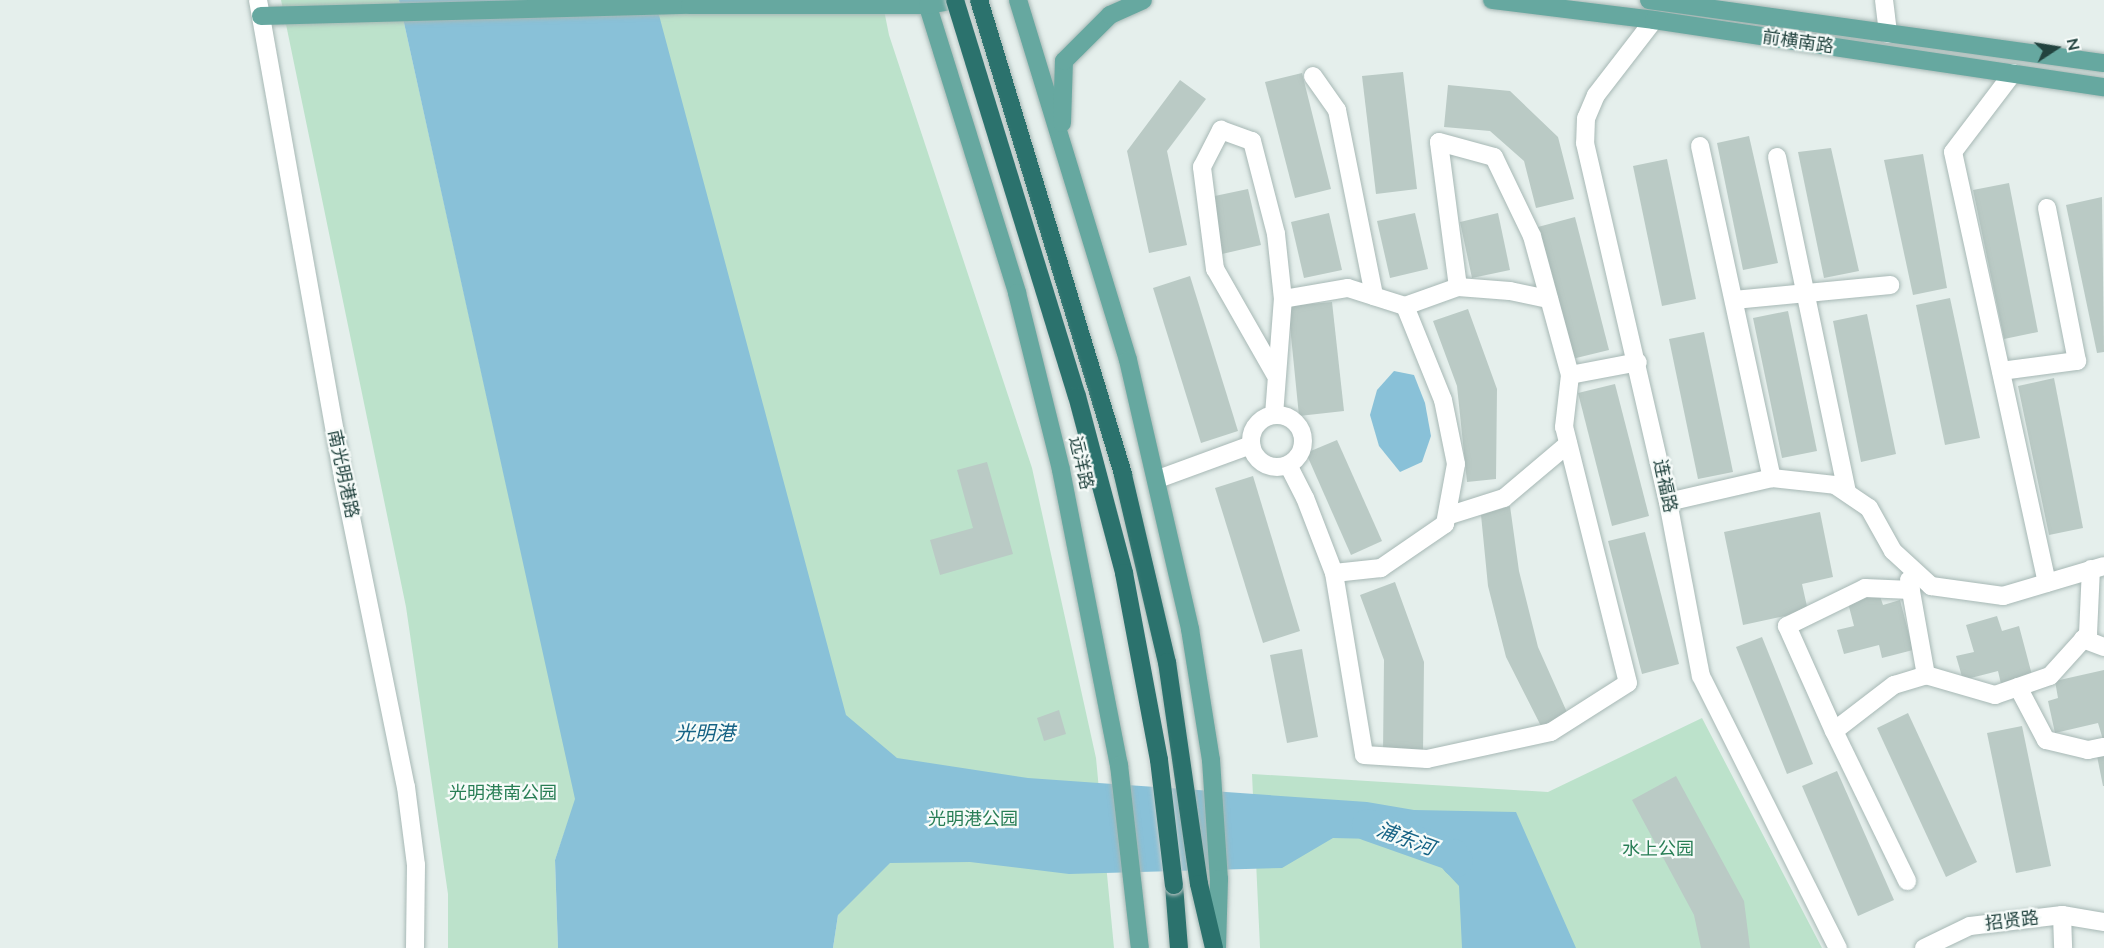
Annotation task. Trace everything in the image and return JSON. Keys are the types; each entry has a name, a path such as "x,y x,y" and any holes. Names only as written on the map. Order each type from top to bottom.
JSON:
{"highway":[{"path":"956,0 1077,396 1121,562 1157,748 1174,885 1179,948"},
{"path":"979,0 1126,486 1167,662 1199,884 1216,948"}],"main road":[{"path":"260,8 387,13 956,0"},
{"path":"1018,0 1062,137 1128,360 1158,479 1194,651 1212,760 1219,879 1216,948"},
{"path":"1062,137 1064,61 1110,15 1143,0"},
{"name":"前横南路","path":"1492,0 1654,20 2104,87"},
{"name":"前横南路","path":"1649,0 2104,63"},
{"name":"远洋路","path":"927,2 1017,293 1047,409 1083,569 1119,765 1140,948"}],"street":[{"path":"1884,0 1888,34"},
{"name":"南光明港路","path":"260,8 343,478 404,778 416,865 415,948"},
{"name":"连福路","path":"1654,20 1596,95 1586,118 1585,143 1638,362 1668,502 1701,676 1838,948"},
{"path":"2013,74 1953,152 2047,583"},
{"path":"1313,76 1337,110 1374,296"},
{"path":"1274,415 1275,374 1283,298 1276,234 1252,141 1221,130 1202,167 1215,269 1275,374"},
{"path":"1288,465 1334,573 1364,755 1427,759 1551,732 1628,683 1564,427 1570,375 1532,236 1494,157 1439,142 1458,287"},
{"path":"1700,146 1772,478"},
{"path":"1777,157 1847,493"},
{"path":"2001,371 2077,361 2047,208"},
{"path":"1734,300 1805,291 1890,285"},
{"path":"1283,298 1348,288 1405,306 1458,287 1510,291 1549,299"},
{"path":"1334,573 1381,568 1445,524 1456,464 1443,400 1405,306"},
{"path":"1570,375 1638,362"},
{"path":"1274,415 1290,418 1301,430 1303,446 1288,465 1264,464 1251,445 1254,428 1274,415"},
{"path":"1447,516 1504,498 1568,444"},
{"path":"1158,479 1251,445"},
{"path":"1668,502 1772,478 1834,485 1869,508 1893,551 1931,585 2003,596 2098,568 2088,634 2050,676 1995,695 1926,675 1893,685 1834,730"},
{"path":"1906,562 1926,675"},
{"path":"1907,881 1787,626 1865,588 1911,590"},
{"path":"2083,639 2104,647"},
{"path":"2018,687 2046,740 2088,750 2104,747"},
{"path":"2062,915 2062,948"},
{"name":"招贤路","path":"1923,948 1970,926 2062,915 2104,922"}],"green space":[{"name":"光明港南公园","path":"281,0 399,0 576,799 555,860 558,948 448,948 448,894 406,607"},
{"name":"光明港公园","path":"655,0 882,0 889,35 1032,468 1096,758 1114,948 833,948 838,915"},
{"name":"水上公园","path":"1702,718 1822,948 1260,948 1252,774 1548,792"}],"water":[{"name":"光明港","path":"399,0 655,0 846,715 897,758 1028,778 1367,802 1414,810 1516,812 1576,948 1462,948 1459,886 1416,840 1333,838 1282,868 1069,874 970,862 890,863 838,915 833,948 558,948 555,860 575,799"},
{"path":"1394,371 1414,375 1425,403 1431,436 1422,462 1400,472 1379,446 1370,415 1377,390"}],"building":[{"path":"1403,72 1417,189 1376,194 1362,76"},
{"path":"1302,73 1331,189 1295,198 1265,82"},
{"path":"1180,80 1206,99 1167,151 1187,245 1149,253 1127,151"},
{"path":"1448,85 1510,91 1558,137 1574,199 1536,208 1524,161 1490,131 1444,127"},
{"path":"1749,136 1778,263 1743,270 1717,143"},
{"path":"1831,148 1859,271 1824,278 1798,152"},
{"path":"1923,154 1947,288 1913,295 1884,160"},
{"path":"1667,159 1696,299 1662,306 1633,166"},
{"path":"2009,183 2038,332 2004,339 1973,190"},
{"path":"1248,189 1261,245 1222,254 1210,197"},
{"path":"2102,197 2104,352 2097,353 2066,205"},
{"path":"1329,213 1342,270 1304,278 1291,222"},
{"path":"1415,213 1428,269 1390,278 1377,221"},
{"path":"1498,213 1510,270 1472,278 1460,222"},
{"path":"1575,217 1609,350 1572,359 1538,227"},
{"path":"1190,276 1238,431 1201,443 1153,288"},
{"path":"1950,298 1980,438 1945,445 1916,305"},
{"path":"1332,302 1344,411 1299,416 1288,306"},
{"path":"1468,309 1497,389 1496,479 1467,482 1457,386 1433,321"},
{"path":"1788,311 1817,451 1782,458 1753,318"},
{"path":"1867,314 1896,454 1861,462 1833,321"},
{"path":"1704,332 1733,472 1698,479 1669,339"},
{"path":"2054,378 2083,528 2049,535 2018,386"},
{"path":"1615,384 1649,516 1612,526 1578,393"},
{"path":"1337,440 1382,541 1351,555 1306,453"},
{"path":"987,462 1013,554 940,575 930,540 973,528 957,470"},
{"path":"1253,476 1300,631 1263,643 1215,488"},
{"path":"1510,506 1519,571 1538,647 1570,719 1542,728 1506,657 1488,586 1481,515"},
{"path":"1820,512 1833,577 1802,584 1808,611 1743,625 1724,532"},
{"path":"1645,532 1679,664 1642,674 1608,541"},
{"path":"1395,582 1424,662 1423,753 1383,753 1384,660 1360,595"},
{"path":"1878,590 1883,605 1900,600 1913,650 1882,658 1879,645 1844,654 1837,630 1854,626 1847,599"},
{"path":"1997,616 2002,631 2019,626 2032,675 2001,684 1998,671 1963,680 1956,656 1974,652 1966,625"},
{"path":"1762,637 1813,764 1787,774 1736,647"},
{"path":"1302,649 1318,737 1287,743 1270,655"},
{"path":"2104,670 2104,743 2098,723 2055,733 2048,701 2058,698 2055,681"},
{"path":"1059,710 1066,734 1044,741 1037,718"},
{"path":"1908,713 1977,862 1946,877 1877,728"},
{"path":"2022,726 2051,866 2016,873 1987,733"},
{"path":"2104,755 2104,786 2103,786 2097,756"},
{"path":"1837,771 1894,900 1858,916 1802,786"},
{"path":"1676,776 1744,901 1750,948 1701,948 1694,915 1632,800"}],"waterway":[{"name":"浦东河","path":"1368,825 1453,855 1457,861"}]}
